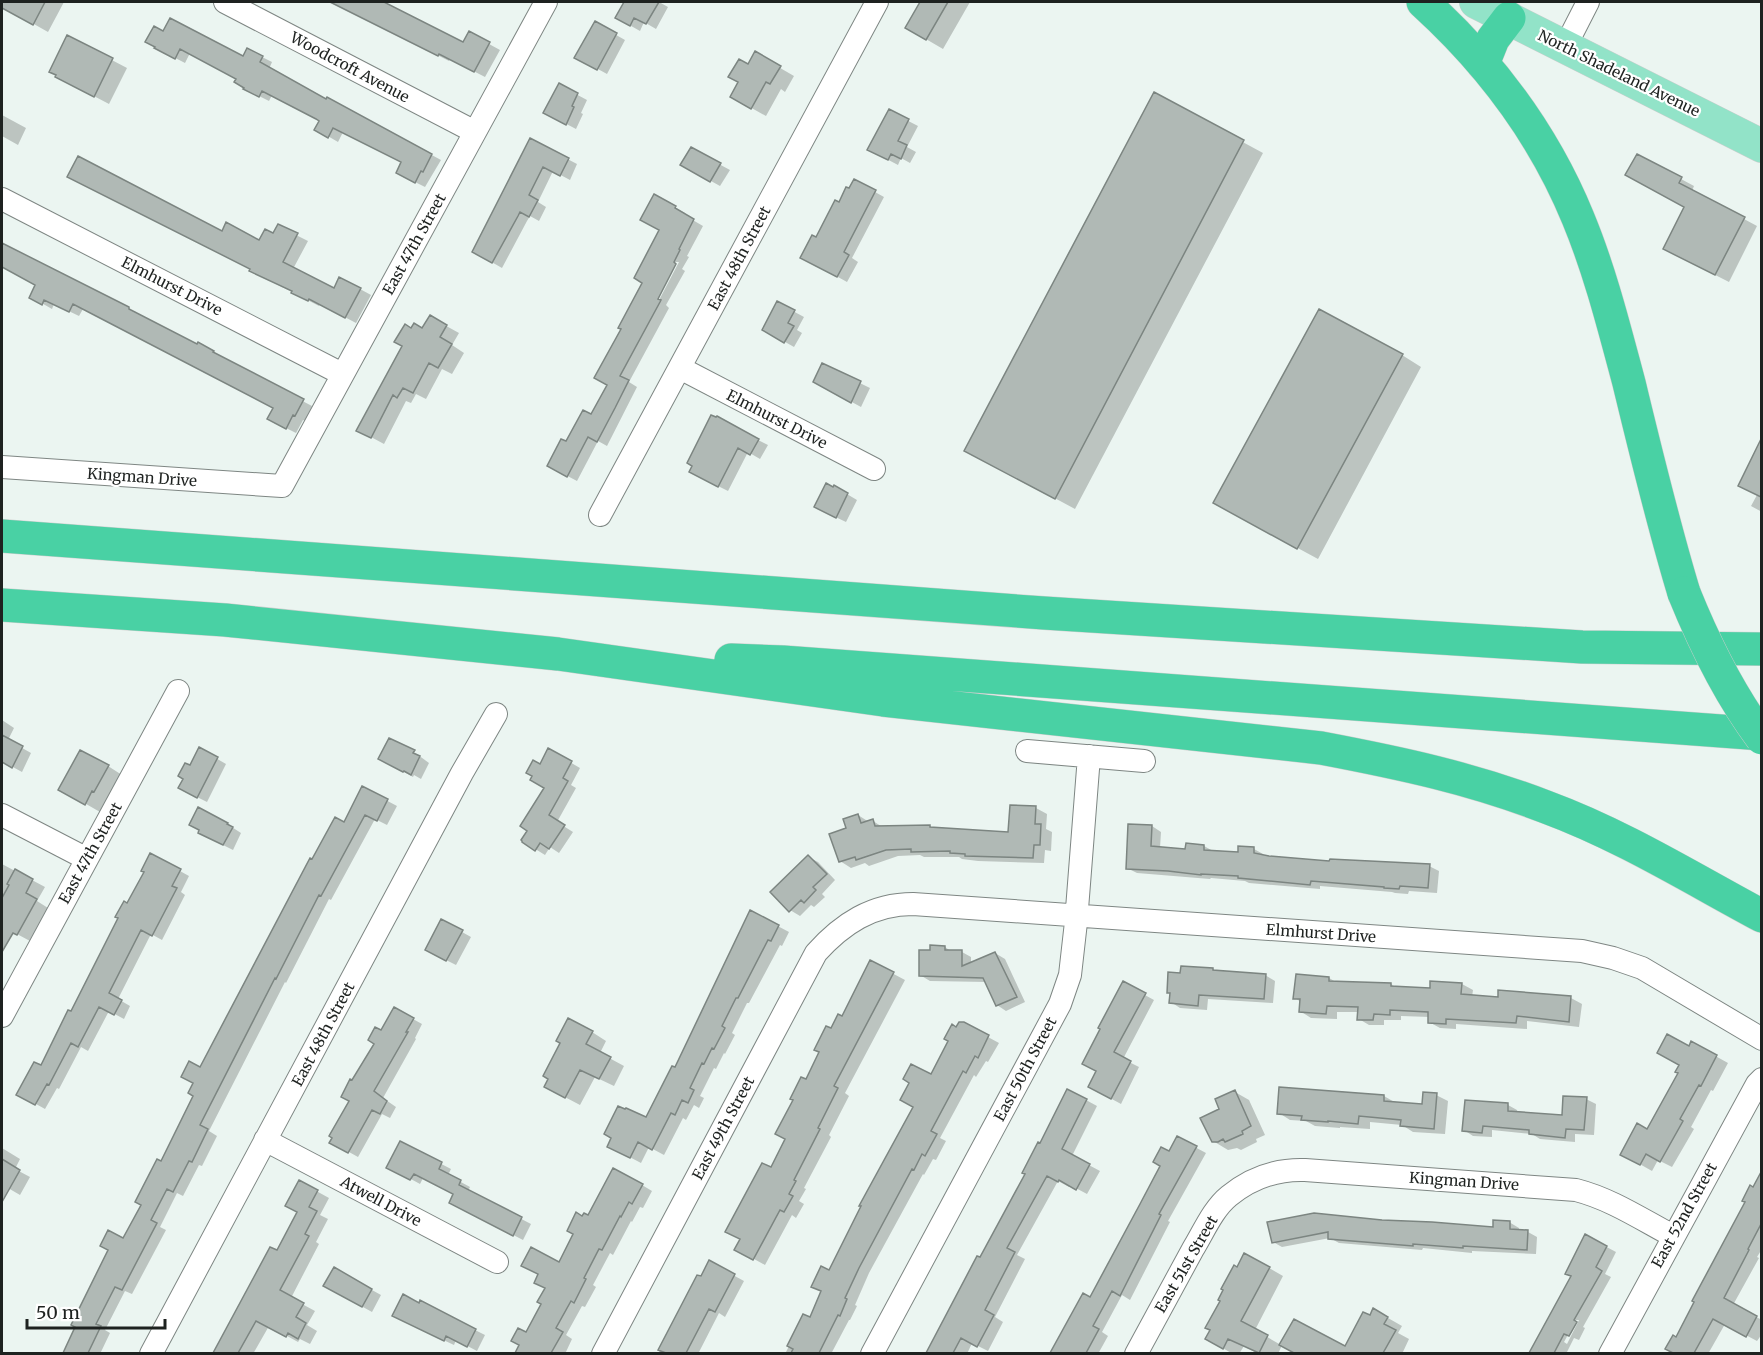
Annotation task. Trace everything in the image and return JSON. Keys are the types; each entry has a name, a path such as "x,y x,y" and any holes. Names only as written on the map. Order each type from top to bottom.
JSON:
{"highway":[{"path":"1423,2 1446,23 1483,64 1515,105 1533,131 1563,186 1591,250 1614,325 1684,593 1715,663 1738,704 1761,736"},
{"path":"1483,64 1493,39 1509,18"},
{"path":"2,536 1044,613 1582,647 1761,649"},
{"path":"2,605 225,620 558,654 883,700 1321,748 1451,775 1548,807 1638,849 1761,916"},
{"path":"1582,647 1761,670"},
{"path":"558,654 783,662 1761,736"}],"main road":[{"name":"North Shadeland Avenue","path":"1476,2 1761,146"}],"street":[{"name":"Woodcroft Avenue","path":"225,2 475,132"},
{"name":"East 47th Street","path":"282,486 546,2"},
{"name":"East 48th Street","path":"600,514 877,2"},
{"path":"1564,47 1588,2"},
{"name":"Elmhurst Drive","path":"2,199 342,374"},
{"name":"Elmhurst Drive","path":"680,368 874,469"},
{"name":"Kingman Drive","path":"2,468 282,486"},
{"name":"East 47th Street","path":"2,1016 178,691"},
{"name":"East 48th Street","path":"151,1353 495,714"},
{"path":"1027,751 1144,761"},
{"name":"East 50th Street","path":"872,1353 1060,1004 1070,975 1077,916 1089,756"},
{"path":"2,815 87,859"},
{"name":"Elmhurst Drive","path":"861,916 881,908 906,904 1582,951 1642,968 1761,1040"},
{"name":"East 49th Street","path":"603,1353 816,953 830,938 852,920 861,916"},
{"name":"East 52nd Street","path":"1610,1353 1761,1078"},
{"name":"Atwell Drive","path":"266,1140 497,1262"},
{"name":"Kingman Drive","path":"1248,1183 1275,1172 1293,1170 1565,1188 1600,1197 1673,1236"},
{"name":"East 51st Street","path":"1136,1353 1213,1215 1230,1195 1248,1183"}],"building":[{"path":"2,2 45,2 33,25 2,8"},
{"path":"330,2 384,2 463,42 469,31 490,42 474,72"},
{"path":"624,2 659,2 646,24 634,18 630,26 615,18"},
{"path":"920,2 948,2 926,40 905,28"},
{"path":"170,18 243,56 247,48 263,56 260,62 432,154 423,172 421,171 415,183 396,173 401,162 333,128 328,138 314,130 319,121 316,119 262,91 259,97 243,89 234,82 236,79 180,49 175,59 145,42 154,26 163,31"},
{"path":"595,21 617,33 597,70 574,58"},
{"path":"67,35 113,58 94,97 49,72"},
{"path":"755,51 781,66 770,84 766,82 751,109 730,97 738,82 728,77 739,59 748,64"},
{"path":"559,83 578,93 566,125 543,113"},
{"path":"1154,92 1244,140 1055,499 964,451"},
{"path":"889,109 909,119 898,141 907,145 901,159 891,154 888,160 867,150"},
{"path":"530,138 569,158 560,176 543,167 529,195 538,200 529,217 520,212 492,263 472,252"},
{"path":"691,147 721,163 710,182 680,165"},
{"path":"1637,154 1682,177 1679,183 1745,217 1715,275 1663,249 1684,207 1625,175"},
{"path":"78,156 222,231 226,222 259,240 265,229 273,233 278,224 298,233 283,262 334,288 339,277 361,288 345,318 309,299 308,301 291,293 292,291 249,271 250,269 67,177"},
{"path":"854,179 876,190 844,252 849,255 837,277 800,258 812,235 816,237 835,200 839,202 846,187 849,188"},
{"path":"654,194 694,219 679,249 674,262 676,264 658,299 661,300 620,376 629,380 597,442 588,437 567,477 547,466 561,439 566,441 583,410 591,414 607,385 594,378 621,329 618,328 642,283 634,278 659,230 640,220"},
{"path":"2,243 197,344 198,342 304,399 295,416 293,415 286,429 267,419 273,408 73,304 69,312 44,300 42,305 29,298 35,285 2,267"},
{"path":"777,301 795,310 788,323 794,326 784,343 762,330"},
{"path":"1319,309 1403,354 1297,549 1213,503"},
{"path":"430,315 447,325 440,337 452,344 438,368 429,363 413,393 403,388 397,398 393,395 371,438 356,431 402,346 394,342 405,324 411,328 414,323 422,328"},
{"path":"822,363 861,381 851,403 813,382"},
{"path":"711,415 759,439 750,455 738,448 718,487 689,472 692,466 687,463"},
{"path":"1761,439 1761,497 1738,486"},
{"path":"826,483 848,493 836,518 814,507"},
{"path":"2,735 23,746 12,768 2,762"},
{"path":"389,738 415,750 413,753 420,756 411,775 378,759"},
{"path":"199,747 218,757 197,798 178,788 183,779 178,776 185,763 190,765"},
{"path":"548,748 572,761 563,778 568,781 549,815 565,825 549,849 540,843 535,851 522,842 527,831 520,826 544,788 530,780 532,776 526,773 533,760 540,764"},
{"path":"80,750 109,765 85,805 58,790"},
{"path":"362,786 388,799 377,821 365,815 321,896 319,895 200,1125 208,1129 192,1162 189,1161 173,1192 167,1189 151,1220 157,1223 122,1290 115,1287 96,1324 101,1326 88,1353 63,1353 75,1327 71,1325 108,1250 100,1246 108,1230 123,1238 141,1205 135,1202 157,1159 161,1161 193,1096 188,1093 193,1083 181,1077 189,1061 200,1067 310,858 312,859 335,817 344,822"},
{"path":"1010,805 1036,806 1035,824 1041,824 1040,845 1034,845 1033,858 965,856 965,854 950,853 950,851 911,852 911,849 886,850 856,860 855,857 839,862 829,834 846,828 843,819 858,814 861,823 873,819 875,826 930,825 930,827 1008,832"},
{"path":"198,807 233,827 223,845 198,833 199,830 189,825"},
{"path":"1128,824 1152,825 1151,846 1185,849 1186,843 1204,845 1204,850 1238,852 1238,846 1254,847 1254,853 1269,856 1329,861 1330,859 1430,864 1428,888 1400,886 1399,889 1311,881 1310,885 1238,878 1238,876 1126,869"},
{"path":"150,853 181,869 172,886 177,888 152,936 141,930 109,993 122,1000 114,1015 99,1007 78,1047 71,1043 49,1085 47,1084 35,1105 16,1095 34,1062 41,1065 68,1010 71,1011 118,918 115,917 124,901 127,903 144,872 141,871"},
{"path":"808,855 827,874 813,887 816,890 804,903 801,900 789,912 770,892"},
{"path":"15,869 33,879 26,893 37,899 17,935 13,933 2,952 2,898"},
{"path":"750,910 779,925 771,941 768,940 736,998 714,1049 712,1048 704,1064 702,1063 690,1088 694,1090 688,1103 682,1100 675,1115 671,1113 652,1150 638,1142 630,1158 607,1147 611,1138 604,1134 618,1106 646,1117 672,1066 675,1067"},
{"path":"441,919 463,930 446,961 425,950"},
{"path":"930,945 945,946 945,950 962,950 962,966 995,952 1017,997 996,1006 983,978 919,976 919,950 930,950"},
{"path":"870,960 894,972 834,1086 838,1088 794,1180 796,1181 789,1194 793,1196 784,1212 780,1210 753,1260 734,1250 740,1239 725,1232 762,1163 771,1167 785,1139 775,1134 793,1100 790,1099 801,1077 806,1079 819,1052 814,1050 826,1026 831,1028 838,1014 842,1016"},
{"path":"1181,966 1266,974 1264,999 1199,995 1198,1006 1169,1003 1168,972 1180,973"},
{"path":"1296,974 1329,977 1329,981 1391,983 1391,986 1430,988 1430,981 1462,983 1461,994 1498,997 1498,990 1571,996 1569,1022 1517,1016 1516,1023 1446,1019 1446,1024 1428,1023 1428,1012 1390,1010 1390,1015 1374,1014 1373,1020 1357,1020 1358,1007 1327,1006 1326,1014 1299,1012 1300,999 1293,999"},
{"path":"1123,981 1146,993 1114,1052 1131,1061 1111,1099 1088,1087 1096,1071 1082,1064"},
{"path":"394,1007 414,1018 374,1091 387,1101 380,1114 372,1110 348,1153 329,1143 332,1138 329,1136 349,1101 341,1097 350,1079 352,1080 374,1044 368,1040 375,1027 381,1030"},
{"path":"568,1018 593,1031 586,1044 611,1057 599,1079 580,1070 565,1098 544,1087 548,1079 543,1076 560,1043 556,1041"},
{"path":"959,1022 964,1022 989,1035 978,1058 975,1056 966,1073 963,1071 931,1131 937,1134 925,1156 922,1154 914,1170 912,1169 859,1268 845,1298 847,1299 840,1316 838,1315 819,1353 791,1353 793,1349 787,1346 803,1314 810,1317 821,1291 811,1287 821,1266 829,1270 861,1206 859,1206 913,1107 900,1100 909,1083 903,1079 911,1064 931,1074 948,1041 944,1039 952,1024 956,1027"},
{"path":"1667,1034 1689,1046 1691,1041 1717,1055 1680,1119 1683,1121 1660,1162 1646,1154 1640,1165 1620,1155 1637,1123 1647,1129 1678,1073 1675,1072 1679,1065 1657,1053"},
{"path":"1279,1087 1384,1095 1384,1101 1422,1104 1423,1092 1437,1093 1434,1129 1400,1126 1401,1120 1359,1116 1358,1124 1301,1120 1302,1116 1277,1114"},
{"path":"1067,1089 1087,1099 1062,1149 1090,1164 1076,1190 1047,1176 1007,1248 1015,1252 985,1310 994,1315 977,1347 961,1338 953,1353 926,1353 977,1256 980,1257 1025,1174 1022,1173"},
{"path":"1235,1090 1251,1126 1242,1131 1243,1134 1225,1142 1223,1139 1212,1142 1200,1118 1219,1109 1215,1099"},
{"path":"1563,1096 1587,1097 1584,1130 1566,1129 1565,1138 1529,1134 1529,1130 1483,1126 1482,1133 1462,1131 1465,1100 1508,1103 1508,1111 1562,1115"},
{"path":"1177,1136 1197,1146 1159,1214 1161,1215 1120,1296 1112,1291 1093,1326 1099,1329 1086,1353 1050,1353 1083,1293 1090,1297 1160,1166 1153,1162 1161,1147 1169,1151"},
{"path":"400,1141 442,1162 439,1169 461,1180 459,1185 522,1217 513,1236 449,1203 453,1194 414,1174 410,1180 386,1168"},
{"path":"2,1159 20,1170 2,1202"},
{"path":"613,1168 643,1184 632,1204 629,1202 620,1216 602,1250 599,1249 574,1303 571,1301 556,1328 563,1332 551,1353 515,1353 519,1345 511,1341 518,1328 526,1332 541,1304 537,1302 545,1288 534,1283 538,1274 521,1266 531,1247 559,1262 573,1234 567,1231 576,1212 582,1216 584,1213 588,1215"},
{"path":"1761,1172 1761,1224 1724,1298 1757,1316 1746,1337 1713,1319 1694,1353 1673,1353 1665,1349 1673,1335 1676,1337 1694,1302 1692,1301 1745,1202 1742,1201 1750,1185 1753,1187"},
{"path":"299,1180 318,1190 309,1207 317,1211 305,1234 309,1236 280,1290 304,1303 296,1317 306,1323 298,1339 288,1333 286,1337 256,1321 238,1353 213,1353 270,1247 277,1250 297,1212 285,1206"},
{"path":"1314,1213 1493,1227 1493,1220 1510,1221 1510,1229 1528,1230 1527,1250 1413,1244 1413,1246 1328,1239 1328,1232 1272,1243 1267,1222"},
{"path":"1585,1234 1607,1246 1596,1267 1602,1271 1574,1320 1577,1322 1569,1336 1564,1334 1554,1353 1529,1353 1571,1276 1565,1274"},
{"path":"1244,1253 1270,1267 1241,1321 1268,1335 1259,1353 1228,1339 1223,1349 1205,1339 1210,1330 1205,1328 1220,1301 1218,1300 1223,1290 1221,1289 1234,1265 1237,1267"},
{"path":"709,1260 735,1274 715,1312 709,1309 686,1353 666,1353 658,1350 697,1275 701,1276"},
{"path":"334,1267 372,1289 362,1307 323,1286"},
{"path":"403,1294 419,1303 420,1300 476,1329 467,1347 446,1336 444,1341 392,1316"},
{"path":"1373,1308 1388,1317 1384,1324 1396,1330 1383,1353 1294,1353 1279,1345 1294,1319 1345,1346 1363,1312 1370,1315"}]}
